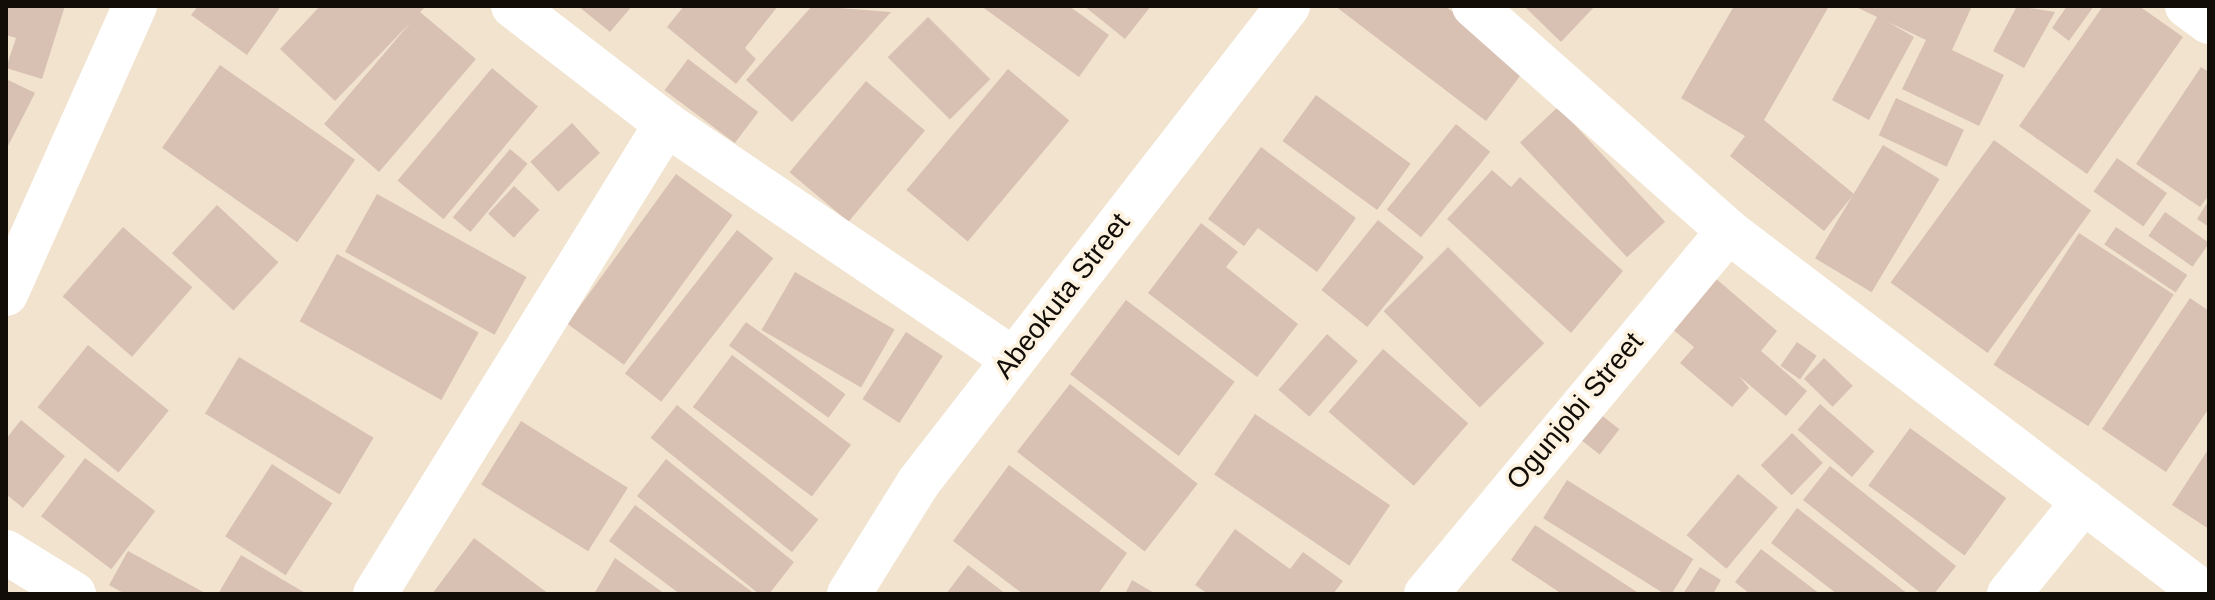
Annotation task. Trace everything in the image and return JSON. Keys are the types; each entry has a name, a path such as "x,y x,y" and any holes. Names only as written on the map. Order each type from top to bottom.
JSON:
{"street":[{"path":"6,294 135,6"},
{"path":"513,6 666,124 1012,358"},
{"name":"Abeokuta Street","path":"849,594 918,483 1288,6"},
{"path":"1474,6 1728,231 2205,594"},
{"path":"2187,6 2209,22"},
{"path":"375,594 666,124"},
{"name":"Ogunjobi Street","path":"1426,594 1728,231"},
{"path":"2009,594 2084,501"},
{"path":"6,552 74,594"}],"building":[{"path":"6,6 65,6 42,79 6,68 16,38 6,35"},
{"path":"198,6 281,6 247,55 191,15"},
{"path":"320,6 426,6 420,12 476,59 379,172 324,124 411,22 335,101 280,49"},
{"path":"578,6 632,6 610,32"},
{"path":"684,6 778,6 745,48 756,59 736,84 667,27"},
{"path":"812,6 891,12 792,122 746,80"},
{"path":"981,6 1069,6 1109,35 1079,77"},
{"path":"1084,6 1151,6 1125,39"},
{"path":"1335,6 1445,6 1526,68 1486,121"},
{"path":"1524,6 1595,6 1561,42"},
{"path":"1734,6 1829,6 1764,120 1854,194 1824,231 1730,156 1745,136 1681,98"},
{"path":"1854,6 1972,6 1952,50 2004,75 1979,126 1902,89 1926,40 1888,22 1914,37 1869,120 1832,100 1877,17"},
{"path":"2017,6 2055,12 2024,68 1993,51"},
{"path":"2067,6 2094,6 2069,41 2052,28"},
{"path":"2103,6 2139,6 2183,37 2087,174 2019,126"},
{"path":"928,17 990,79 950,120 888,57"},
{"path":"688,59 758,112 735,143 665,90"},
{"path":"220,65 355,160 297,242 162,148"},
{"path":"2201,67 2209,72 2209,195 2200,207 2136,164"},
{"path":"492,68 538,107 443,219 398,181"},
{"path":"1008,69 1069,120 968,241 906,190"},
{"path":"6,79 35,93 8,146 6,145"},
{"path":"866,81 925,130 848,222 790,172"},
{"path":"1316,95 1411,164 1377,210 1282,141"},
{"path":"1896,98 1964,130 1947,167 1879,135"},
{"path":"1558,107 1665,222 1627,257 1520,142"},
{"path":"572,123 600,153 558,192 530,162"},
{"path":"1456,124 1490,152 1421,237 1387,209"},
{"path":"1994,140 2091,211 1988,353 1891,282"},
{"path":"1883,145 1940,179 1872,292 1815,258"},
{"path":"1261,147 1356,218 1317,272 1258,228 1244,246 1208,219"},
{"path":"510,149 528,164 470,232 453,217"},
{"path":"2117,158 2167,193 2143,227 2093,192"},
{"path":"1492,170 1511,187 1520,177 1623,271 1571,333 1447,219"},
{"path":"676,174 733,215 624,365 567,324"},
{"path":"514,186 540,210 514,238 488,214"},
{"path":"377,194 527,277 495,335 345,252"},
{"path":"2209,200 2209,227 2197,219"},
{"path":"217,205 278,262 233,311 172,253"},
{"path":"2165,212 2209,243 2193,267 2148,236"},
{"path":"1378,220 1424,257 1367,327 1321,290"},
{"path":"1201,223 1238,252 1226,267 1298,324 1257,377 1148,293"},
{"path":"123,227 192,287 132,357 63,296"},
{"path":"2116,227 2187,275 2176,293 2104,244"},
{"path":"737,230 773,258 661,402 625,373"},
{"path":"2079,233 2174,295 2088,426 1993,365"},
{"path":"1448,247 1544,343 1480,408 1384,311"},
{"path":"337,254 479,333 441,400 300,321"},
{"path":"795,272 895,330 861,388 762,330"},
{"path":"1714,277 1777,331 1761,351 1807,391 1786,416 1739,376 1749,388 1732,407 1680,363 1694,347 1671,328"},
{"path":"2190,298 2209,311 2209,408 2166,472 2102,429"},
{"path":"1126,300 1235,382 1179,456 1070,374"},
{"path":"746,322 846,394 828,418 729,345"},
{"path":"906,332 943,356 899,423 862,399"},
{"path":"1327,334 1358,361 1309,417 1278,390"},
{"path":"1797,342 1817,356 1800,380 1780,366"},
{"path":"88,345 169,410 118,473 38,407"},
{"path":"1383,349 1468,423 1414,486 1329,412"},
{"path":"732,355 851,445 812,497 693,407"},
{"path":"239,357 374,438 340,494 205,414"},
{"path":"1824,358 1853,386 1833,407 1804,379"},
{"path":"1070,384 1198,484 1145,552 1017,452"},
{"path":"1820,404 1874,451 1852,477 1798,430"},
{"path":"677,405 818,520 792,552 651,438"},
{"path":"1591,407 1619,429 1600,454 1571,432"},
{"path":"1255,414 1390,505 1349,566 1214,475"},
{"path":"21,420 65,456 23,508 6,494 6,439"},
{"path":"521,421 628,488 588,551 481,485"},
{"path":"1910,428 2006,498 1965,555 1868,485"},
{"path":"1792,433 1823,463 1792,495 1761,465"},
{"path":"2209,448 2209,529 2172,505"},
{"path":"85,458 155,511 111,569 41,516"},
{"path":"666,459 794,562 769,594 759,594 637,496"},
{"path":"272,464 332,503 286,575 225,536"},
{"path":"1009,465 1127,553 1098,594 1023,594 953,541"},
{"path":"1830,466 1956,566 1934,594 1922,594 1803,500"},
{"path":"1738,474 1778,507 1726,569 1687,535"},
{"path":"1567,480 1693,559 1671,594 1665,594 1543,518"},
{"path":"635,505 755,594 680,594 609,541"},
{"path":"1797,508 1908,594 1837,594 1771,543"},
{"path":"1535,525 1640,594 1562,594 1511,560"},
{"path":"1235,529 1290,569 1303,552 1343,581 1333,594 1208,594 1195,585"},
{"path":"474,538 549,594 432,594"},
{"path":"1761,549 1820,594 1750,594 1735,582"},
{"path":"128,551 207,594 125,594 109,585"},
{"path":"241,555 307,594 218,594"},
{"path":"615,558 665,594 594,594"},
{"path":"968,565 1006,594 946,594"},
{"path":"1700,567 1721,580 1713,594 1683,594"},
{"path":"1132,580 1156,594 1125,594"}]}
